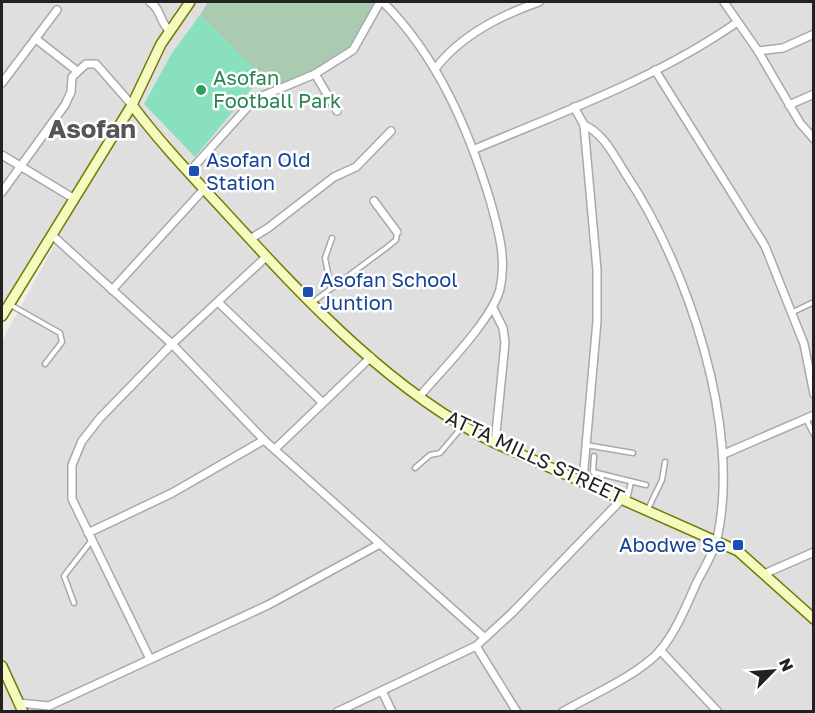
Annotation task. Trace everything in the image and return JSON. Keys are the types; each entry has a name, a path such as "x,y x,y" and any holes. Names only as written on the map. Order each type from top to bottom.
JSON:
{"main road":[{"path":"2,316 132,105 170,31 190,2"},
{"name":"ATTA MILLS STREET","path":"132,105 266,257 371,357 419,397 462,427 495,443 599,487 738,551 813,619"},
{"path":"2,666 21,707"}],"street":[{"path":"150,2 160,10 163,23 170,31"},
{"path":"189,172 255,99 315,74 353,50 382,2 397,15 435,69 475,149 499,231 503,256 500,290 493,308 419,397"},
{"path":"435,69 466,39 495,21 539,2"},
{"path":"724,2 736,23 758,51 789,105 813,139"},
{"path":"2,84 57,10"},
{"path":"475,149 655,70 697,49 736,23"},
{"path":"758,51 783,48 813,34"},
{"path":"36,39 77,70"},
{"path":"2,192 19,165 65,105 71,92 72,77 77,70 86,64 96,64 132,105"},
{"path":"655,70 765,246 804,344 813,394"},
{"path":"315,74 338,111"},
{"path":"789,105 813,94"},
{"path":"574,107 584,125 597,270 597,321 583,480"},
{"path":"562,711 648,662 660,650 689,601 717,540 724,454 708,368 680,274 660,229 633,185 600,135 584,125"},
{"path":"250,239 268,228 334,177 356,167 391,131"},
{"path":"2,154 73,198"},
{"path":"112,290 204,189"},
{"path":"374,201 397,232"},
{"path":"52,235 172,345 264,440 484,638"},
{"path":"150,659 72,500 71,481 76,452 100,418 172,345 266,257"},
{"path":"219,303 322,402"},
{"path":"493,308 503,328 505,343 495,443"},
{"path":"275,449 371,357"},
{"path":"724,454 813,414"},
{"path":"90,536 181,488 264,440"},
{"path":"337,711 476,646 625,499"},
{"path":"21,707 47,709 268,605 378,545"},
{"path":"764,574 813,552"},
{"path":"476,646 517,711"},
{"path":"660,650 718,711"},
{"path":"382,691 392,711"}],"lane":[{"path":"312,303 396,240 397,232"},
{"path":"331,288 325,258 332,238"},
{"path":"793,312 813,302"},
{"path":"9,304 60,333 62,342 45,364"},
{"path":"806,418 813,435"},
{"path":"415,468 430,455 440,453 462,427"},
{"path":"586,445 633,453"},
{"path":"594,456 593,472 646,485"},
{"path":"648,509 662,480 665,462"},
{"path":"599,487 602,476"},
{"path":"625,499 631,482"},
{"path":"74,603 63,576 90,536"}],"shaded area":[{"path":"2,2 185,2 105,148 2,316"},
{"path":"187,2 813,2 813,711 2,711 2,341"}],"green space":[{"path":"208,2 374,2 354,40 338,58 311,73 273,87 200,15"},
{"name":"Asofan Football Park","path":"200,15 262,76 195,157 144,104 172,53"}],"place":[{"name":"Asofan Football Park","path":"201,90"},
{"name":"Asofan Old Station","path":"194,171"},
{"name":"Asofan School Juntion","path":"308,292"},
{"name":"Abodwe Se","path":"738,545"}],"district":[{"name":"Asofan","path":"92,129"}]}
